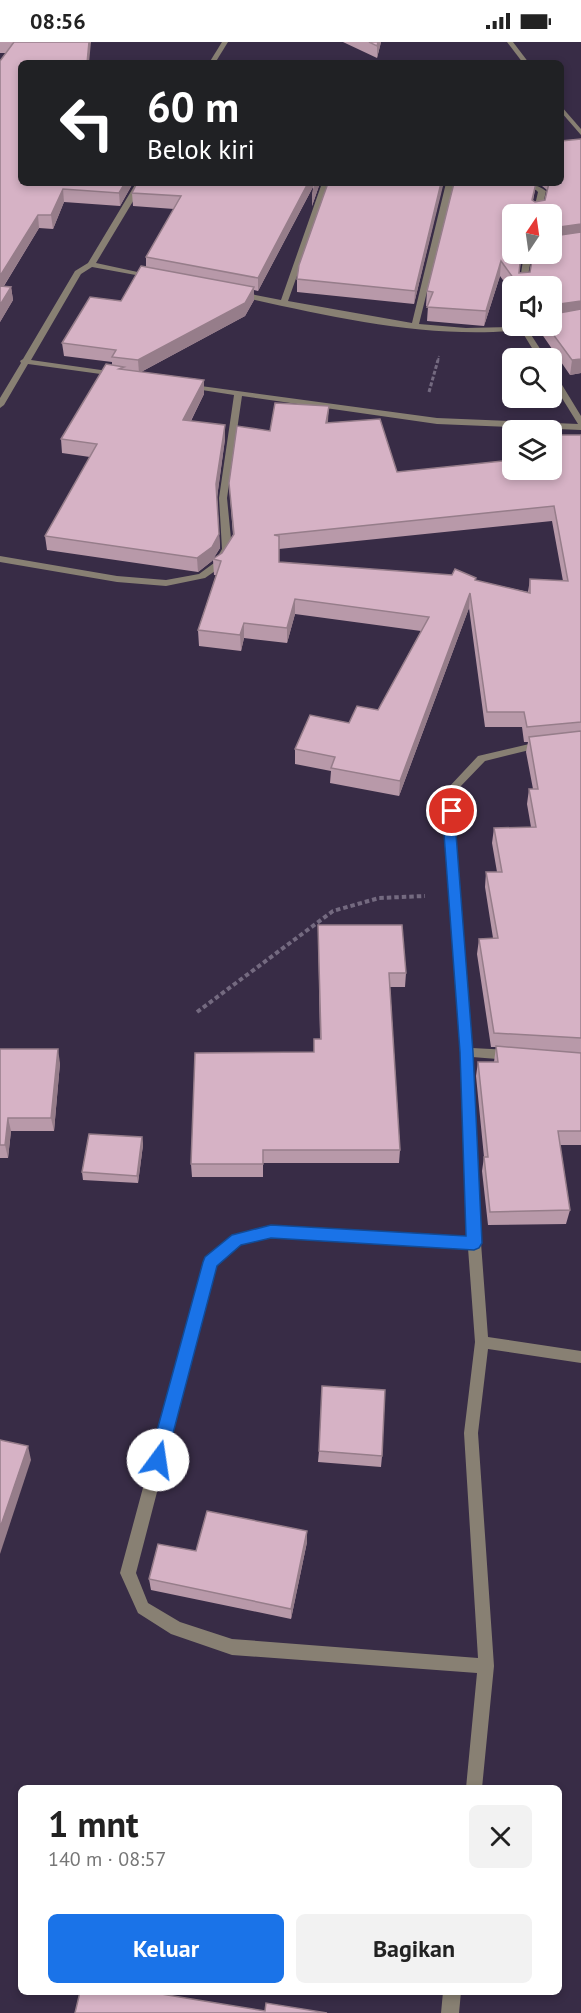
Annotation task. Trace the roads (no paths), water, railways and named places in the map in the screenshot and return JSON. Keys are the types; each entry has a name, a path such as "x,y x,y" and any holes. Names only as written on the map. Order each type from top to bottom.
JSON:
{"street":[{"path":"214,60 225,42"},
{"path":"510,42 524,60"},
{"path":"564,112 581,133"},
{"path":"0,405 78,273 91,264 138,186"},
{"path":"284,302 325,186"},
{"path":"415,326 449,186"},
{"path":"520,186 538,188 542,191 539,204"},
{"path":"91,264 156,277"},
{"path":"232,292 415,326 446,329 502,328"},
{"path":"24,361 119,375"},
{"path":"178,384 421,419 581,425"},
{"path":"562,392 581,425"},
{"path":"0,559 117,579 166,583 202,576 218,565 227,549 223,498 238,393"},
{"path":"474,1785 486,1666 471,1433 482,1342 474,1243 466,1052 450,834 454,788 482,758 534,745 557,743"},
{"path":"466,1052 524,1056"},
{"path":"474,1243 271,1231 237,1239 210,1262 128,1574 143,1608 176,1629 232,1647 486,1666"},
{"path":"482,1342 581,1357"},
{"path":"450,2013 452,1995"}]}
